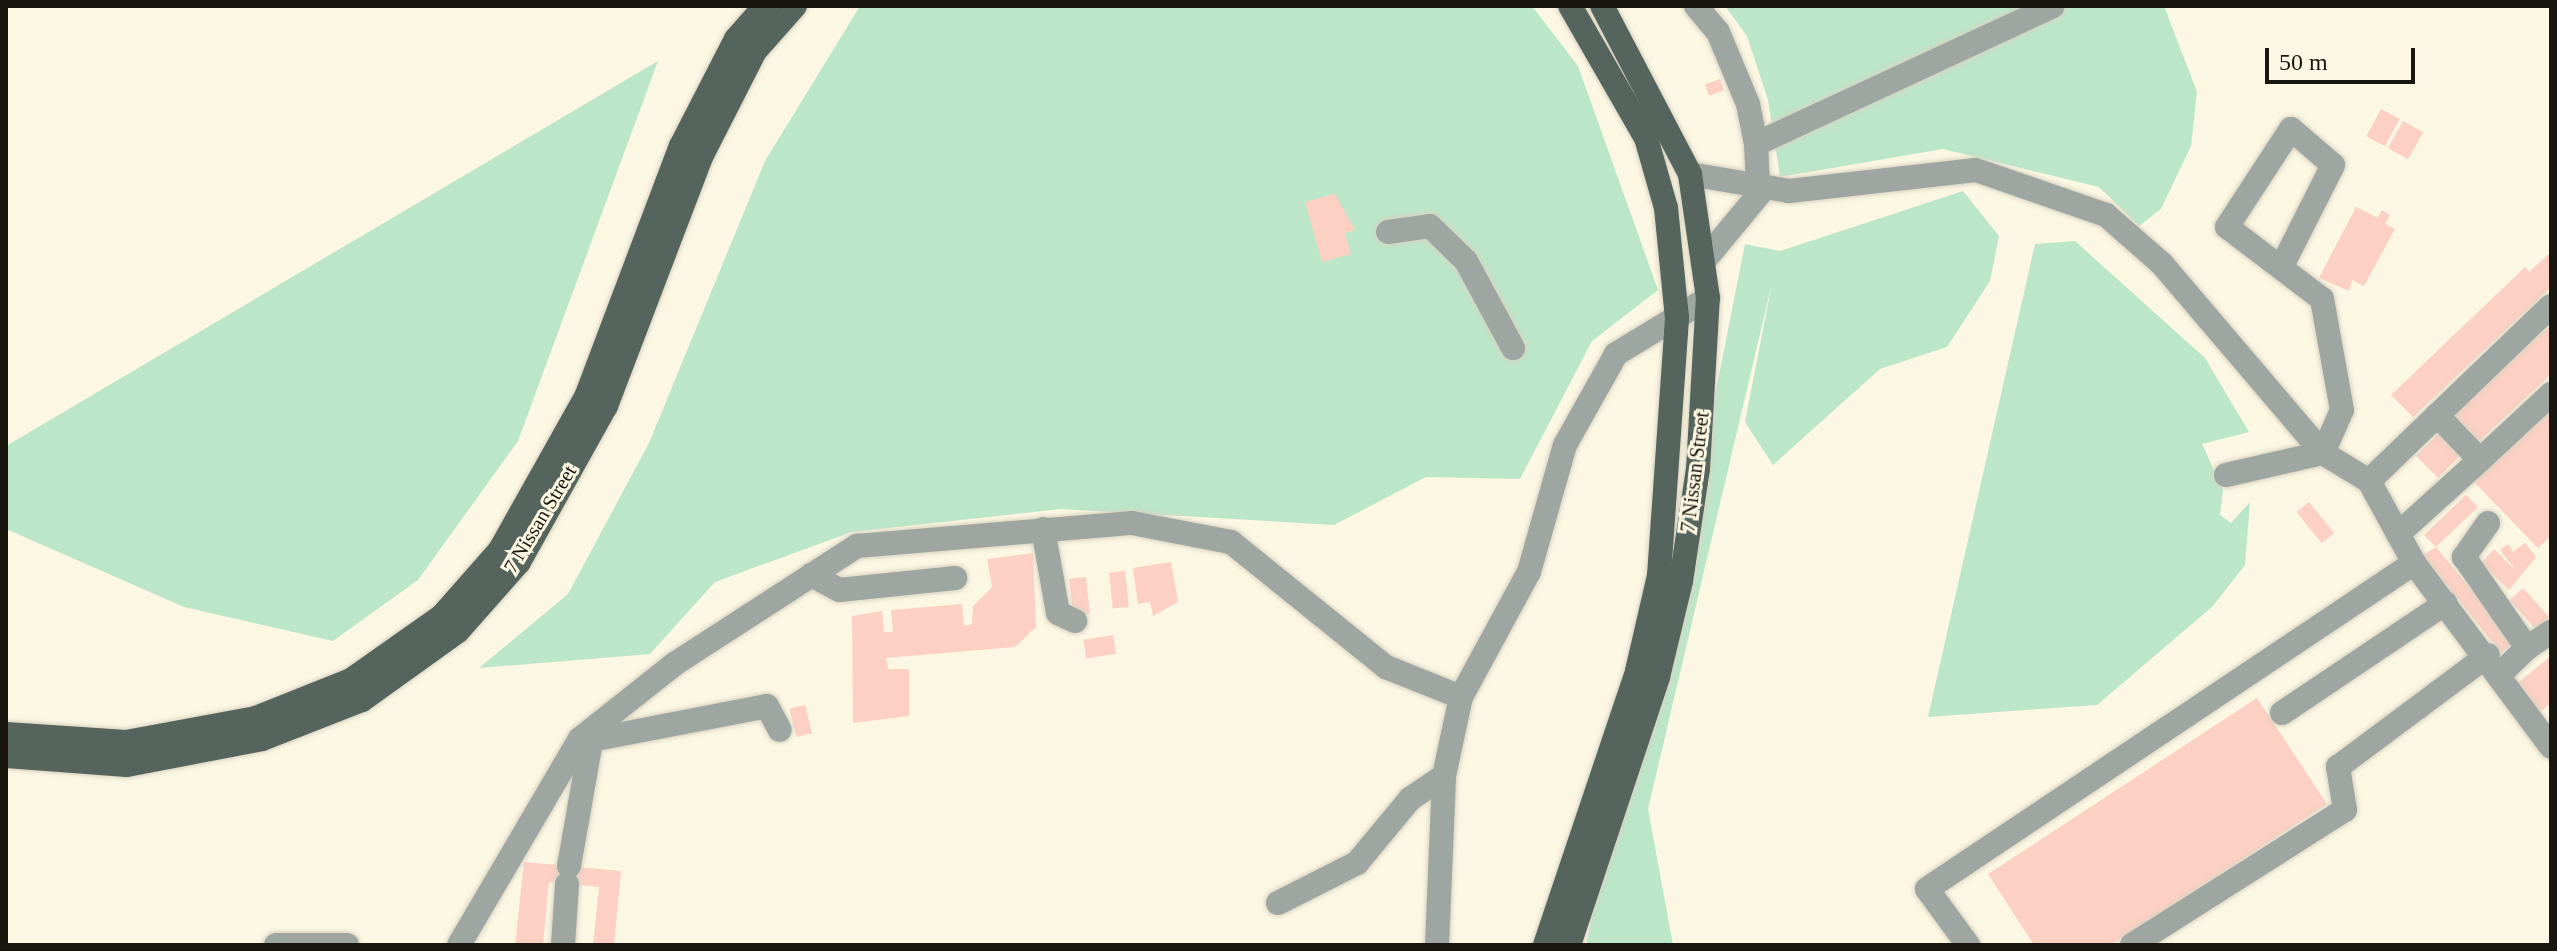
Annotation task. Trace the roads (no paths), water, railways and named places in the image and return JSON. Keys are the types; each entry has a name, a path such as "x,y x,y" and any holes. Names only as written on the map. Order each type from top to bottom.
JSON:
{"main road":[{"name":"7 Nissan Street","path":"6,734 126,742 256,718 351,680 442,616 500,550 586,397 681,146 736,39 765,6"},
{"name":"7 Nissan Street","path":"6,756 127,765 262,739 362,700 458,631 519,562 606,406 702,155 755,51 795,6"},
{"name":"7 Nissan Street","path":"1545,945 1637,671 1659,576 1677,318 1666,208 1646,138 1570,6"},
{"name":"7 Nissan Street","path":"1569,945 1658,677 1681,581 1698,469 1708,298 1690,174 1602,6"}],"street":[{"path":"1696,6 1718,32 1748,104 1762,186 1703,262"},
{"path":"1756,144 2053,6"},
{"path":"2281,268 2333,165 2291,129 2227,227 2281,268 2322,299 2342,410 2323,453"},
{"path":"1690,174 1789,191 1976,170 2106,215 2162,264 2323,453 2369,481 2414,563 2494,665 2551,747"},
{"path":"1388,232 1430,226 1466,261 1513,348"},
{"path":"1437,945 1444,776 1461,697 1529,572 1565,445 1616,354 1708,298"},
{"path":"2369,481 2551,306"},
{"path":"2398,534 2551,394"},
{"path":"2437,415 2480,460"},
{"path":"2226,475 2323,453"},
{"path":"563,945 568,875 593,734 811,575 857,546 1132,523 1231,542 1386,667 1461,697"},
{"path":"2488,523 2464,557 2527,648"},
{"path":"1043,529 1058,613 1075,621"},
{"path":"1968,945 1927,889 2414,563"},
{"path":"811,575 839,590 955,578"},
{"path":"2282,713 2446,603"},
{"path":"2132,945 2345,810 2338,767 2494,665 2551,632"},
{"path":"459,945 580,739 593,734 767,706 780,730"},
{"path":"1278,903 1357,863 1410,799 1444,776"},
{"path":"276,945 347,945"}]}
